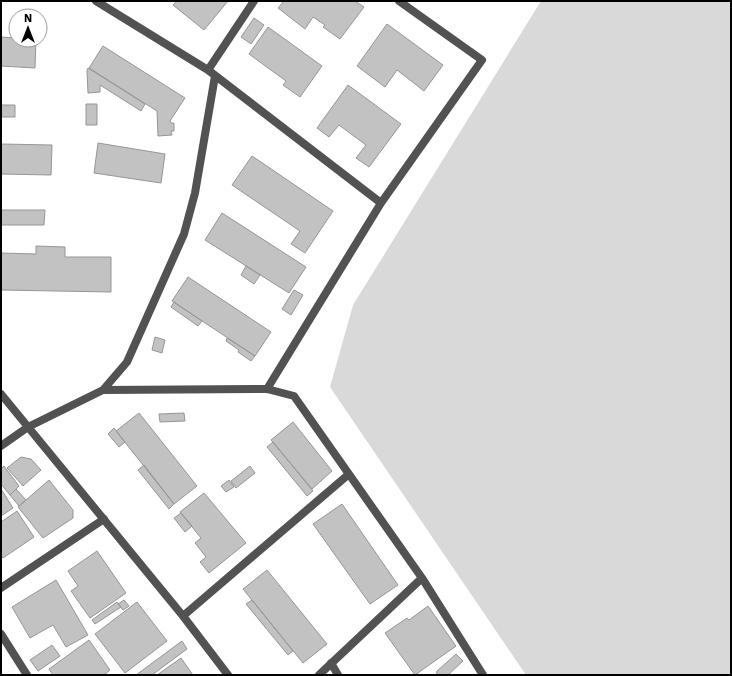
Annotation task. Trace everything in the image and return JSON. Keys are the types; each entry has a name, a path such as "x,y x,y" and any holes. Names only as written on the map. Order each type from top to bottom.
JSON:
{"street":[{"path":"96,1 208,70 381,204"},
{"path":"208,70 254,1"},
{"path":"267,389 381,204 482,60 399,1"},
{"path":"1,446 28,427 103,390 127,362 184,234 195,193 215,76"},
{"path":"103,390 267,389 294,396 422,578 483,675"},
{"path":"1,394 183,616 228,675"},
{"path":"183,616 349,474"},
{"path":"1,588 104,519"},
{"path":"319,675 422,578"},
{"path":"1,634 27,675"},
{"path":"332,663 338,675"}],"shaded area":[{"path":"541,1 731,1 731,675 526,675 330,387 353,305"}],"building":[{"path":"177,1 228,1 204,30 173,5"},
{"path":"284,1 355,1 364,7 340,39 323,27 325,25 313,17 305,29 278,8"},
{"path":"254,18 264,25 251,44 241,37"},
{"path":"387,24 443,65 424,91 397,70 385,87 357,66"},
{"path":"268,27 322,66 300,97 283,85 286,81 249,54"},
{"path":"1,37 8,37 8,48 36,48 35,68 1,66"},
{"path":"103,46 185,98 170,121 171,123 174,123 174,131 171,131 172,135 158,136 157,111 89,68"},
{"path":"88,68 145,104 141,111 100,85 100,92 88,93"},
{"path":"348,85 401,124 369,167 356,158 366,145 339,125 329,137 317,128"},
{"path":"86,104 97,104 97,125 86,125"},
{"path":"1,105 15,105 15,117 1,117"},
{"path":"98,143 165,154 161,183 94,173"},
{"path":"1,144 52,145 51,175 1,174"},
{"path":"252,156 333,211 305,253 291,244 300,231 232,185"},
{"path":"1,210 45,210 44,225 1,225"},
{"path":"222,213 306,267 289,293 205,240"},
{"path":"36,246 65,247 65,257 111,257 111,292 1,290 1,253 36,254"},
{"path":"246,266 260,275 254,284 241,275"},
{"path":"188,277 271,332 255,356 172,301"},
{"path":"294,290 303,295 291,315 282,309"},
{"path":"174,302 202,321 198,326 171,307"},
{"path":"155,337 165,340 162,353 152,350"},
{"path":"227,338 255,356 251,361 226,341"},
{"path":"139,413 197,486 174,504 116,431"},
{"path":"184,413 185,421 160,422 159,414"},
{"path":"293,422 332,471 312,489 271,440"},
{"path":"114,428 125,442 119,447 108,434"},
{"path":"273,442 313,491 307,496 267,447"},
{"path":"21,457 31,459 41,470 23,486 7,468"},
{"path":"144,465 174,504 169,509 138,470"},
{"path":"4,466 19,486 10,495 1,484 1,469"},
{"path":"250,466 255,473 236,488 231,481"},
{"path":"49,480 73,510 73,518 43,538 18,507"},
{"path":"229,480 234,487 226,492 221,486"},
{"path":"1,489 13,508 1,516"},
{"path":"16,489 26,500 19,506 10,495"},
{"path":"204,493 246,543 209,573 200,562 206,557 195,543 201,538 180,512"},
{"path":"342,504 398,585 370,604 313,524"},
{"path":"17,511 34,537 3,558 1,555 1,522"},
{"path":"181,513 192,526 185,532 174,518"},
{"path":"97,551 126,593 90,618 71,591 78,586 68,571"},
{"path":"267,570 327,644 303,663 243,589"},
{"path":"56,580 88,635 66,647 53,625 30,638 12,607"},
{"path":"124,600 129,606 123,610 118,604"},
{"path":"252,600 293,651 288,655 246,604"},
{"path":"117,602 121,607 95,624 92,620"},
{"path":"137,602 167,641 125,673 95,634"},
{"path":"428,606 456,646 415,675 385,633 407,618 409,620"},
{"path":"89,640 110,670 104,675 53,675 49,669"},
{"path":"182,641 187,649 152,675 136,675"},
{"path":"52,645 60,656 38,671 30,660"},
{"path":"456,654 463,661 448,675 438,675 436,672"},
{"path":"181,658 193,675 157,675"}]}
